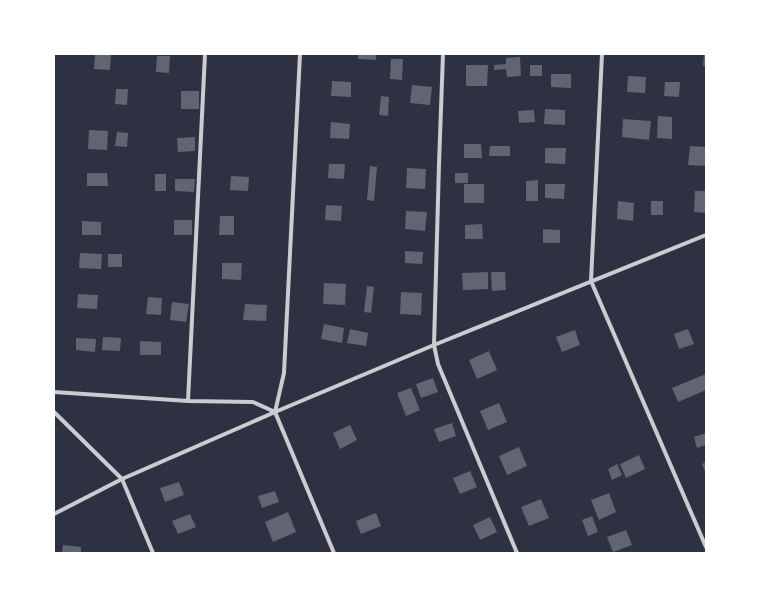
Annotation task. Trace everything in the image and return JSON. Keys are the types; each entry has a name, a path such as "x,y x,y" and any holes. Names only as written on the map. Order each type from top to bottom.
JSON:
{"street":[{"path":"188,401 205,54"},
{"path":"300,54 284,373 275,412 334,553"},
{"path":"444,54 439,164 434,345 438,364 517,553"},
{"path":"602,54 591,281 706,547"},
{"path":"54,514 122,479 275,412 434,345 706,235"},
{"path":"54,392 188,401 253,402 275,412"},
{"path":"54,412 122,479 153,553"}],"building":[{"path":"95,54 111,54 110,70 94,69"},
{"path":"358,54 376,54 376,60 358,59"},
{"path":"704,54 706,54 706,66 703,66"},
{"path":"157,56 170,56 169,73 156,72"},
{"path":"520,57 521,76 507,77 506,69 494,70 494,65 506,64 506,58"},
{"path":"391,59 403,59 402,80 390,79"},
{"path":"466,65 488,65 487,86 466,86"},
{"path":"530,65 542,65 542,76 530,76"},
{"path":"551,74 571,74 571,88 551,87"},
{"path":"628,76 646,77 645,93 627,92"},
{"path":"332,81 351,82 351,97 331,96"},
{"path":"665,82 680,82 679,97 664,96"},
{"path":"412,85 432,87 430,105 410,103"},
{"path":"116,89 128,89 127,105 115,104"},
{"path":"181,91 199,91 199,109 181,109"},
{"path":"381,96 389,97 388,116 379,115"},
{"path":"545,109 565,110 565,125 544,124"},
{"path":"534,110 535,122 519,123 518,111"},
{"path":"658,116 672,117 672,139 657,138"},
{"path":"623,119 651,121 649,140 622,137"},
{"path":"331,122 350,124 349,139 330,138"},
{"path":"89,130 108,131 107,150 88,149"},
{"path":"117,132 128,133 127,147 115,146"},
{"path":"195,137 195,151 178,152 177,138"},
{"path":"464,144 481,144 482,158 464,158"},
{"path":"490,146 510,146 510,156 489,156"},
{"path":"690,146 706,147 705,166 688,165"},
{"path":"545,148 566,148 565,164 545,163"},
{"path":"329,164 345,164 344,179 328,178"},
{"path":"370,166 377,167 374,201 367,200"},
{"path":"407,168 426,169 425,189 406,188"},
{"path":"87,173 107,173 108,186 87,186"},
{"path":"455,173 468,173 468,183 455,183"},
{"path":"155,174 166,174 166,191 155,191"},
{"path":"231,176 249,177 248,191 230,190"},
{"path":"175,179 195,179 194,192 175,191"},
{"path":"538,180 538,201 526,201 526,181"},
{"path":"464,184 484,184 484,203 464,203"},
{"path":"545,184 565,184 564,199 545,198"},
{"path":"695,191 706,191 706,213 694,212"},
{"path":"618,201 634,203 633,221 617,219"},
{"path":"651,201 663,201 663,215 651,215"},
{"path":"326,205 342,206 341,221 325,220"},
{"path":"406,211 427,212 425,231 405,229"},
{"path":"220,216 234,216 234,235 219,235"},
{"path":"174,220 192,220 192,235 174,235"},
{"path":"82,221 101,222 101,235 82,235"},
{"path":"482,224 483,239 465,239 465,225"},
{"path":"543,229 560,230 560,243 543,243"},
{"path":"405,251 423,252 422,264 405,263"},
{"path":"80,253 102,254 101,269 79,268"},
{"path":"108,254 122,254 122,267 108,267"},
{"path":"222,263 242,263 241,280 222,279"},
{"path":"488,272 488,289 463,290 462,273"},
{"path":"491,272 505,272 506,290 492,291"},
{"path":"324,283 346,284 345,305 323,304"},
{"path":"367,286 374,287 371,313 364,312"},
{"path":"401,292 422,293 421,315 400,314"},
{"path":"78,294 98,295 97,309 77,308"},
{"path":"148,297 162,298 161,315 146,314"},
{"path":"172,302 189,304 186,322 170,320"},
{"path":"245,304 267,305 266,321 243,320"},
{"path":"324,324 344,328 342,343 321,339"},
{"path":"350,329 368,333 366,346 347,343"},
{"path":"688,329 694,344 679,349 674,334"},
{"path":"575,330 580,345 562,352 556,337"},
{"path":"103,337 121,338 120,351 102,350"},
{"path":"76,338 96,339 95,352 76,350"},
{"path":"140,341 161,342 161,355 140,355"},
{"path":"489,351 497,370 477,379 469,360"},
{"path":"706,374 706,390 678,402 672,388"},
{"path":"433,378 438,392 421,398 416,384"},
{"path":"411,388 420,410 406,416 397,393"},
{"path":"499,403 507,422 488,430 480,411"},
{"path":"452,423 456,436 439,442 434,429"},
{"path":"350,425 357,440 340,449 333,433"},
{"path":"706,433 706,445 697,448 694,437"},
{"path":"519,447 527,466 507,475 499,456"},
{"path":"639,455 645,469 626,478 620,464"},
{"path":"706,462 706,474 702,464"},
{"path":"617,464 622,475 612,480 608,469"},
{"path":"470,471 477,487 460,494 453,478"},
{"path":"179,482 184,495 165,502 160,488"},
{"path":"275,491 279,502 262,508 258,496"},
{"path":"609,493 616,512 599,520 591,500"},
{"path":"541,499 549,518 529,526 521,507"},
{"path":"288,512 296,532 273,542 265,522"},
{"path":"376,513 381,526 361,534 356,521"},
{"path":"190,514 196,527 178,534 172,521"},
{"path":"592,516 598,532 588,536 582,520"},
{"path":"490,517 497,532 480,540 473,525"},
{"path":"626,530 632,545 613,552 607,537"},
{"path":"63,545 81,547 81,553 62,553"}]}
